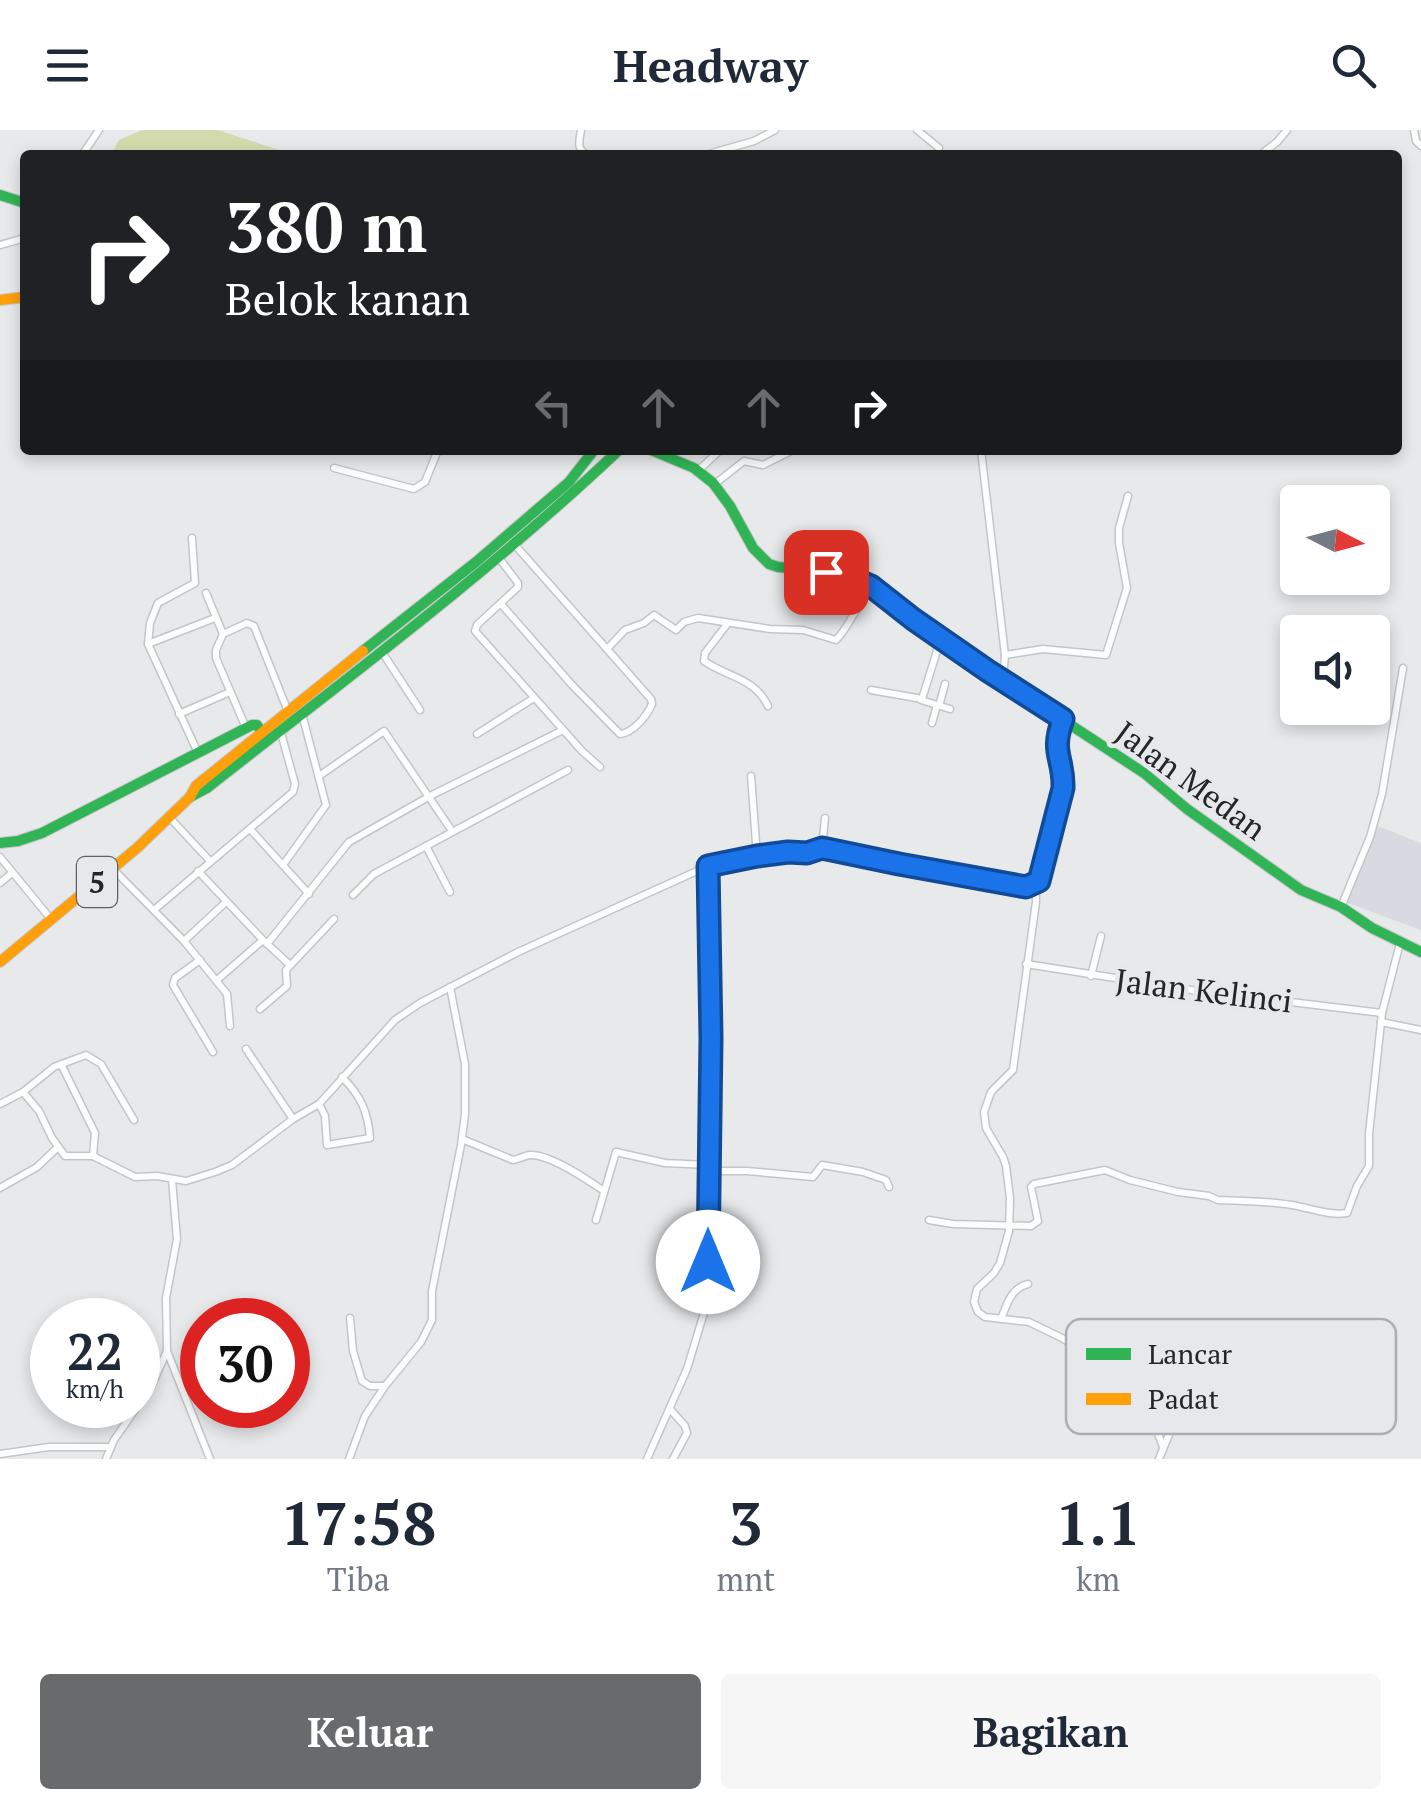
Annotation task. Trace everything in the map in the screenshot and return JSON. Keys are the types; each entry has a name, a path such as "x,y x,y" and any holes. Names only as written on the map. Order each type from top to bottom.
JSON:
{"main road":[{"path":"265,735 302,712 330,684 538,510 570,482 590,455"},
{"path":"265,735 288,710 382,652 499,557 614,455"},
{"name":"Jalan Medan","path":"663,455 699,470 716,483 749,542 767,564 849,577 871,586 1003,681 1144,774 1301,890 1341,907 1372,928 1421,952"},
{"path":"0,843 42,833 246,728 255,725 265,735"},
{"name":"5","path":"0,962 265,735"}],"street":[{"path":"722,150 775,130"},
{"path":"916,130 938,148"},
{"path":"1267,150 1287,130"},
{"path":"1414,130 1421,146"},
{"path":"334,468 414,489 425,482 436,455"},
{"path":"699,470 715,455"},
{"path":"716,483 744,461 763,466 784,455"},
{"path":"981,455 1005,655 1003,681"},
{"path":"1005,655 1043,649 1106,654 1126,588 1119,543 1128,496"},
{"path":"192,538 195,582 158,602 148,644 198,753"},
{"path":"501,604 618,732 623,735 649,712 652,702 514,544"},
{"path":"499,557 518,584 474,631 600,767"},
{"path":"607,650 624,631 654,614 676,630 696,618 803,630 836,640 871,586"},
{"path":"206,593 224,634"},
{"path":"148,644 216,618"},
{"path":"729,622 705,652 704,662 754,686 768,706"},
{"path":"246,728 216,650 224,634 247,623 254,626 288,710"},
{"path":"920,700 941,638"},
{"path":"382,652 420,710"},
{"path":"1341,907 1370,837 1382,794 1403,668"},
{"path":"932,723 945,684"},
{"path":"871,690 950,709"},
{"path":"179,714 230,692"},
{"path":"477,734 534,698"},
{"path":"282,865 326,805 302,712"},
{"path":"23,1092 39,1111 57,1148 67,1157 93,1156 140,1178 193,1180 232,1165 292,1119 319,1104 396,1020 420,1003 518,952 708,866 822,848 1020,887 1030,885 1039,881 1063,788 1064,774 1056,742 1063,719"},
{"path":"154,910 295,788 280,729"},
{"path":"217,980 265,942 309,894 346,844 430,796 563,730"},
{"path":"319,776 384,731 452,831"},
{"path":"353,895 374,874 568,770"},
{"path":"751,776 757,856"},
{"path":"170,818 210,861"},
{"path":"822,848 825,818"},
{"path":"250,829 309,894"},
{"path":"426,846 450,892"},
{"path":"0,857 52,921"},
{"path":"647,1459 688,1368 706,1306 711,1038 708,866"},
{"path":"113,869 217,980 228,996 230,1026"},
{"path":"198,871 290,965"},
{"path":"0,883 12,873"},
{"path":"1030,885 1036,890 1036,902 1013,1070 994,1087 984,1112 986,1128 1006,1166 1010,1226 1000,1263 974,1297 981,1315 1029,1322 1066,1341"},
{"path":"184,941 226,902"},
{"path":"260,1009 287,986 285,971 334,919"},
{"path":"1091,976 1101,936"},
{"path":"930,1220 1024,1228 1038,1221 1031,1187 1034,1184 1105,1170 1130,1180 1218,1200 1347,1213 1369,1166 1382,1018 1400,942"},
{"path":"200,960 175,978 174,985 213,1052"},
{"name":"Jalan Kelinci","path":"1026,964 1255,1000 1291,1002 1382,1018 1421,1030"},
{"path":"349,1459 365,1416 421,1342 432,1320 432,1291 464,1114 465,1064 450,987"},
{"path":"246,1050 292,1119"},
{"path":"0,1104 23,1092 43,1074 84,1055 98,1062 134,1120"},
{"path":"61,1064 95,1133 93,1156"},
{"path":"319,1104 325,1116 327,1145 370,1138 366,1110 342,1078"},
{"path":"462,1139 513,1160 541,1157 604,1191"},
{"path":"0,1188 27,1174 57,1148"},
{"path":"596,1220 616,1152 665,1163 814,1177 823,1165 876,1175 886,1180 889,1187"},
{"path":"172,1180 176,1239 166,1298 166,1351 210,1459"},
{"path":"1001,1320 1018,1286 1028,1284"},
{"path":"350,1318 352,1347 362,1381 370,1386 385,1386"},
{"path":"106,1459 110,1447 149,1391 166,1351"},
{"path":"670,1408 687,1431 673,1459"},
{"path":"1158,1434 1163,1447"},
{"path":"1158,1459 1169,1434"},
{"path":"0,1454 49,1447 110,1447"}],"shaded area":[{"path":"1375,825 1421,843 1421,930 1345,902"}],"green space":[{"path":"142,130 218,130 279,150 114,150 119,140"}],"traffic: fast":[{"path":"0,195 20,201"},
{"path":"363,651 569,482 590,455"},
{"path":"190,797 207,788 417,624 614,455"},
{"path":"663,455 694,468 713,483 753,548 769,564 828,571 871,586 988,671 1144,773 1187,809 1301,890 1341,907 1372,928 1421,952"},
{"path":"0,843 42,833 252,725 261,731"}],"traffic: slow":[{"path":"0,300 20,298"},
{"path":"0,962 137,848 190,797 196,786 363,651"}],"route":[{"path":"708,1262 708,866 822,848 1026,887 1039,881 1063,788 1064,774 1056,742 1063,719 988,671 871,586 826,572"}]}
